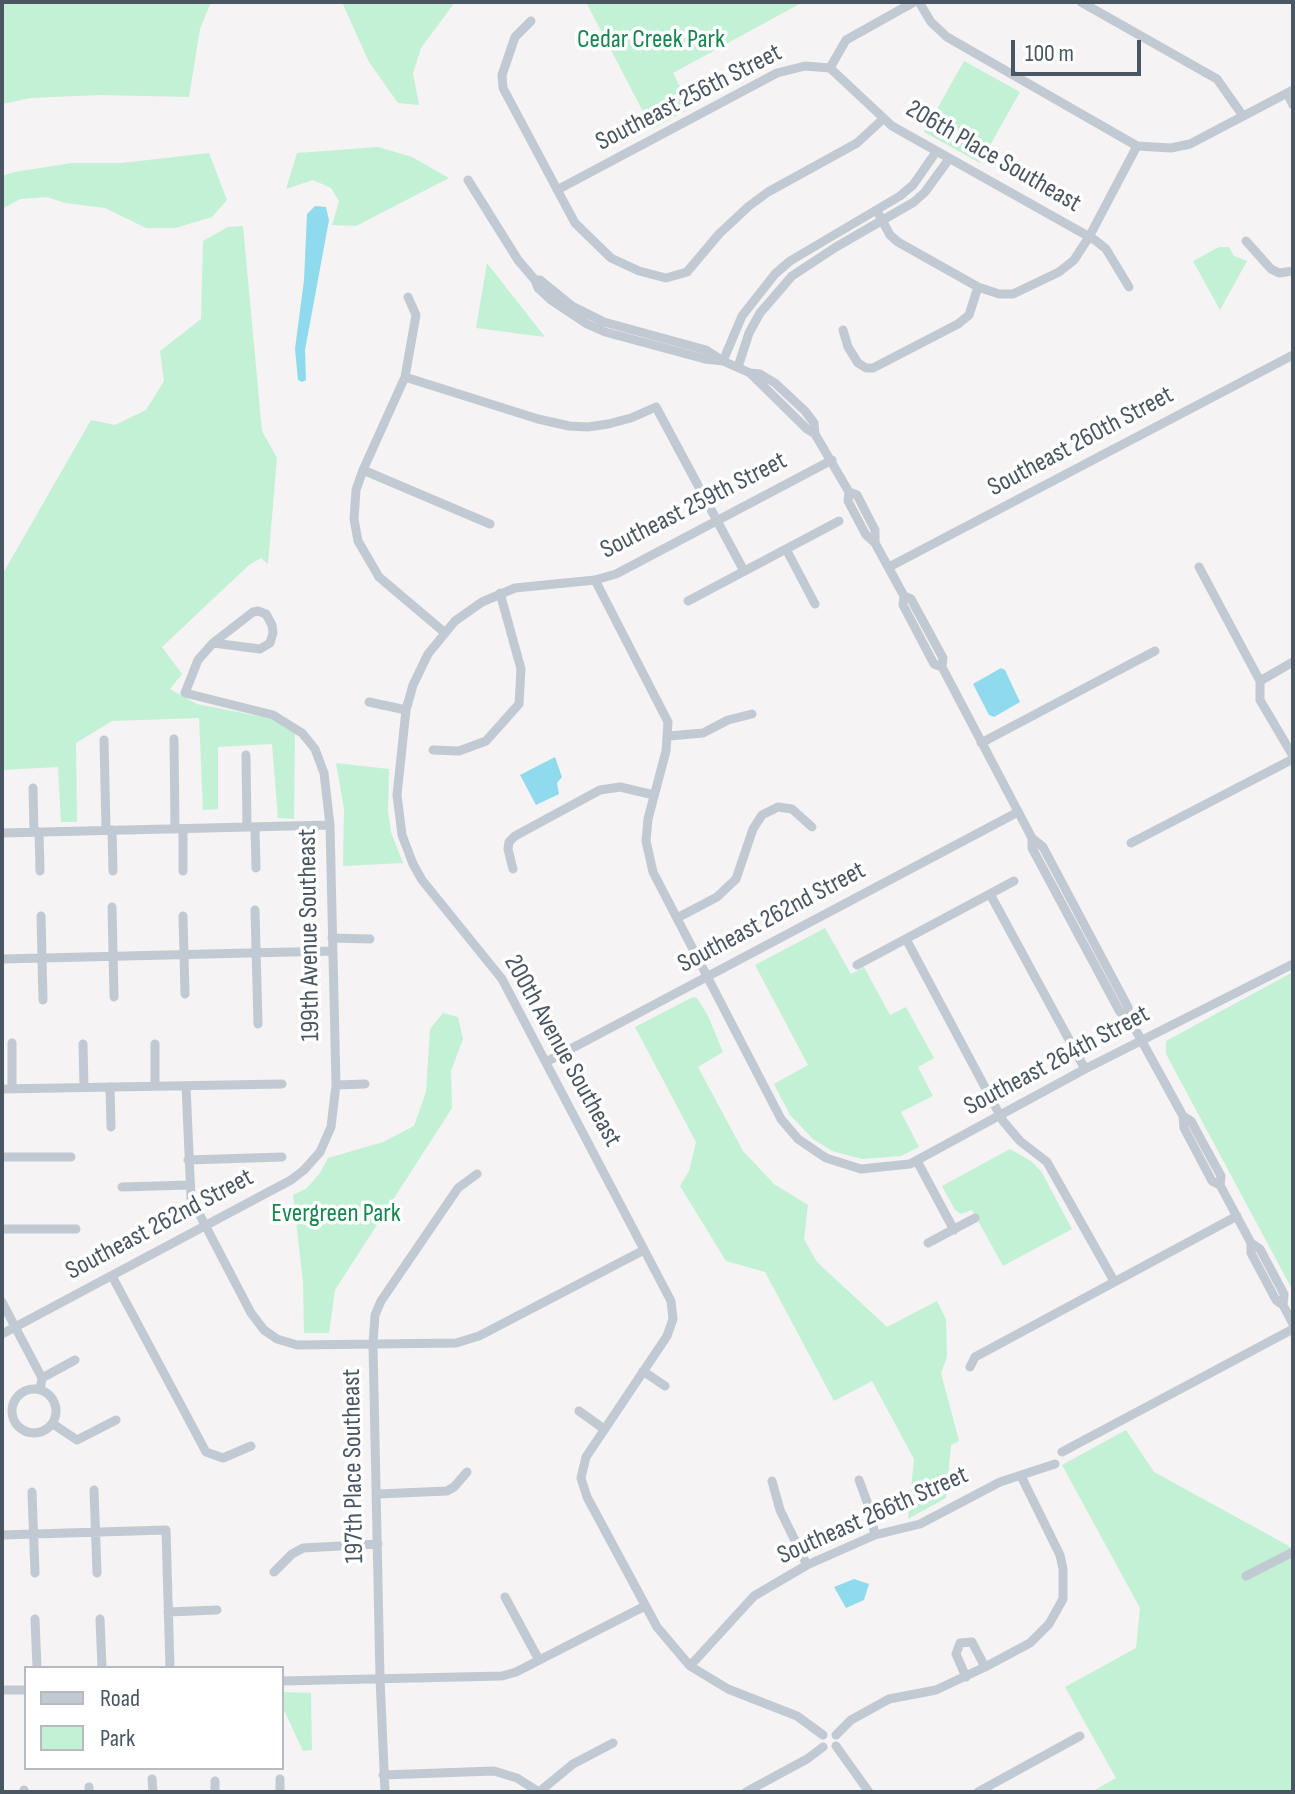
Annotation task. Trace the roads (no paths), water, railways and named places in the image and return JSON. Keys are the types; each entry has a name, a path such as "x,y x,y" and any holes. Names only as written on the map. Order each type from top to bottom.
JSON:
{"street":[{"path":"830,68 846,40 917,2 947,37 1137,146 1171,148 1190,144 1290,92 1293,105"},
{"path":"1081,2 1217,79 1243,116"},
{"path":"531,21 515,37 502,75 503,88 575,223 611,258 639,271 666,278 681,275 749,206 768,192 857,143 883,119"},
{"name":"Southeast 256th Street","path":"557,190 777,73 805,66 830,68"},
{"name":"206th Place Southeast","path":"830,68 883,119 1106,249 1129,287"},
{"path":"877,211 898,242 978,287 999,294 1021,291 1067,266 1089,237 1137,146"},
{"path":"723,361 742,316 775,274 808,249 877,211 913,185 936,152"},
{"path":"738,367 749,333 760,313 792,276 904,209 925,192 949,159"},
{"path":"468,180 518,260 551,300 596,328 627,340 723,361 750,373 815,434 849,492 848,501 866,535 875,543 904,596 911,599 943,658 942,667 1018,812 1032,838 1043,847 1128,1007 1128,1016 1183,1116 1191,1121 1221,1176 1220,1185 1251,1243 1260,1249 1284,1294 1283,1305 1293,1326 1062,1452"},
{"path":"1246,241 1271,269 1279,273 1293,271"},
{"path":"843,330 848,347 858,363 873,368 958,324 969,315 978,287"},
{"path":"408,297 416,315 405,377 363,470 356,490 354,519 358,541 367,559 390,587 444,632"},
{"name":"Southeast 260th Street","path":"889,567 1293,355"},
{"path":"405,377 569,426 608,424 656,407 744,571"},
{"name":"Southeast 259th Street","path":"444,632 470,609 500,593 524,585 595,580 633,566 832,460"},
{"path":"363,470 490,524"},
{"path":"688,601 839,521"},
{"path":"786,549 815,604"},
{"path":"1131,843 1293,757 1260,700 1260,681 1199,567"},
{"path":"595,580 668,722 669,736 648,819 648,856 653,872 707,977"},
{"path":"433,750 459,751 486,741 519,704 521,669 500,593"},
{"path":"253,612 262,612 272,625 270,643 260,649 213,643 253,612"},
{"name":"200th Avenue Southeast","path":"444,632 428,654 406,710 397,809 402,835 422,880 493,966 671,1301 673,1319 667,1336 643,1371"},
{"name":"199th Avenue Southeast","path":"213,643 198,660 185,693 273,715 302,733 315,749 324,773 330,825 336,1085 333,1118 326,1141"},
{"path":"981,743 1155,651"},
{"path":"1260,681 1293,662"},
{"path":"369,702 406,710"},
{"path":"669,736 703,733 728,720 752,714"},
{"path":"174,739 183,871"},
{"path":"104,740 113,871"},
{"path":"246,755 256,868"},
{"path":"513,869 508,849 509,842 515,836 600,790 620,787 654,795"},
{"path":"33,788 40,871"},
{"path":"677,918 717,897 736,879 753,829 762,815 778,807 792,809 812,827"},
{"name":"Southeast 262nd Street","path":"546,1062 1018,812"},
{"path":"2,833 330,825"},
{"path":"857,965 1014,881"},
{"path":"990,894 1085,1069"},
{"path":"112,907 114,997"},
{"path":"255,910 258,1024"},
{"path":"41,916 43,1000"},
{"path":"183,916 185,994"},
{"path":"332,938 370,939"},
{"path":"906,939 1000,1116 1009,1130 1047,1162 1114,1281"},
{"path":"2,959 331,951"},
{"name":"Southeast 264th Street","path":"707,977 786,1127 805,1146 835,1163 873,1170 917,1161 1085,1069 1293,964"},
{"path":"12,1043 7,1089 282,1084"},
{"path":"83,1044 84,1087"},
{"path":"155,1044 155,1086"},
{"path":"336,1085 365,1084"},
{"path":"186,1086 189,1185 205,1227 251,1313 264,1330 277,1339 297,1345 456,1343 479,1336 644,1250"},
{"path":"110,1087 111,1127"},
{"name":"Southeast 262nd Street","path":"2,1334 291,1180 311,1163 326,1141"},
{"path":"2,1157 71,1157"},
{"path":"188,1160 282,1157"},
{"path":"917,1161 954,1230"},
{"name":"197th Place Southeast","path":"385,1792 380,1678 375,1315 381,1301 458,1188 477,1174"},
{"path":"122,1187 189,1185"},
{"path":"970,1367 975,1357 1237,1216"},
{"path":"928,1243 975,1218"},
{"path":"2,1229 76,1229"},
{"path":"112,1276 206,1452 223,1458 251,1446"},
{"path":"2,1302 42,1378 40,1390"},
{"path":"42,1378 75,1360"},
{"path":"665,1386 643,1371 586,1457 581,1472 582,1485 645,1606 665,1638 690,1666 728,1689 797,1716 823,1735"},
{"path":"40,1390 55,1403 56,1414 53,1424 40,1433 29,1433 19,1428 13,1419 12,1408 19,1394 40,1390"},
{"path":"579,1411 604,1429"},
{"path":"53,1424 77,1440 116,1420"},
{"name":"Southeast 266th Street","path":"690,1666 754,1596 807,1565 875,1535 920,1524 1000,1482 1055,1464"},
{"path":"378,1494 447,1491 467,1472"},
{"path":"823,1747 830,1749 859,1715 889,1699 936,1690 966,1677 1037,1637 1059,1607 1064,1583 1060,1555 1021,1476"},
{"path":"859,1480 875,1535"},
{"path":"772,1481 780,1510 807,1565"},
{"path":"94,1490 97,1573"},
{"path":"32,1492 35,1573"},
{"path":"2,1535 166,1530 170,1666"},
{"path":"274,1572 303,1548 378,1544"},
{"path":"1246,1576 1293,1552"},
{"path":"505,1597 539,1660"},
{"path":"284,1681 502,1676 516,1672 645,1606"},
{"path":"168,1612 217,1610"},
{"path":"35,1619 37,1666"},
{"path":"100,1619 102,1666"},
{"path":"966,1677 956,1654 960,1643 972,1642 985,1667"},
{"path":"2,1690 24,1690"},
{"path":"823,1747 823,1735 829,1732 869,1792"},
{"path":"978,1792 1080,1736"},
{"path":"383,1775 494,1771 517,1778 539,1792 573,1764 613,1743"},
{"path":"746,1792 823,1747"},
{"path":"152,1779 153,1792"},
{"path":"280,1779 280,1792"}],"water":[{"path":"315,206 326,207 329,220 305,350 306,380 302,382 298,380 295,349 304,280 307,214"},
{"path":"1001,668 1005,670 1020,702 994,717 989,715 973,684"},
{"path":"555,757 562,777 557,783 559,794 536,805 520,775"},
{"path":"854,1579 869,1584 864,1600 846,1608 834,1587"}],"park label":[{"name":"Cedar Creek Park","path":"651,40"},
{"name":"Evergreen Park","path":"336,1214"}]}
